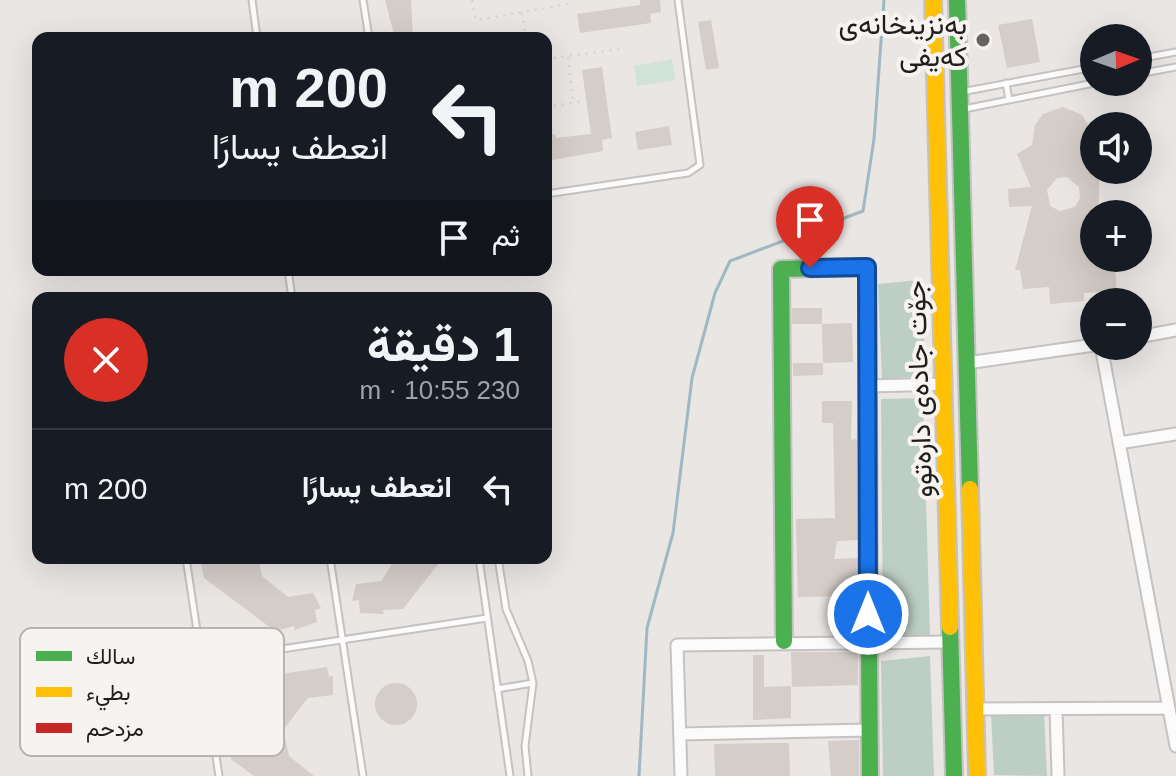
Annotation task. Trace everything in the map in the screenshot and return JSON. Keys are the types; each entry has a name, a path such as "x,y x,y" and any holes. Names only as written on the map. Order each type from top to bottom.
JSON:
{"main road":[{"name":"جۆت جادەی دارەتوو","path":"933,0 946,384 954,776"},
{"name":"جۆت جادەی دارەتوو","path":"957,0 977,776"},
{"path":"784,641 781,269 867,267 870,776"},
{"path":"949,534 971,533"}],"street":[{"path":"1152,334 1176,330"},
{"path":"967,363 1080,347"},
{"path":"1104,360 1176,746"},
{"path":"868,386 946,384"},
{"path":"1119,443 1176,434"},
{"path":"681,776 677,645 784,641 951,642"},
{"path":"975,709 1168,708"},
{"path":"1056,709 1058,776"},
{"path":"680,734 869,730"}],"lane":[{"path":"252,0 256,32"},
{"path":"363,0 368,32"},
{"path":"552,193 694,172 700,165 678,0"},
{"path":"1152,56 1176,52"},
{"path":"1152,71 1176,67"},
{"path":"959,101 1006,83 1080,70"},
{"path":"1006,83 1009,100"},
{"path":"959,101 1009,100 1080,86"},
{"path":"187,564 197,628"},
{"path":"331,564 363,776"},
{"path":"480,564 510,776"},
{"path":"499,564 509,620 528,661 533,683 525,746 528,776"},
{"path":"284,649 487,618"},
{"path":"497,689 533,683"},
{"path":"216,756 219,776"}],"path":[{"path":"472,0 476,20 569,4 568,0"},
{"path":"522,12 525,32"},
{"path":"552,58 621,49"},
{"path":"567,56 573,103"},
{"path":"552,106 589,100"}],"green space":[{"path":"672,59 675,80 637,86 634,66"},
{"path":"919,280 923,283 925,376 882,379 878,284"},
{"path":"923,398 930,638 883,638 881,399"},
{"path":"930,656 934,776 883,776 881,661"},
{"path":"991,713 1044,713 1047,776 994,775"}],"building":[{"path":"385,0 411,0 413,32 393,32"},
{"path":"640,0 660,0 661,12 650,14 651,23 580,33 577,14 640,5"},
{"path":"1032,19 1040,62 1007,68 998,25"},
{"path":"711,20 719,68 706,70 698,22"},
{"path":"602,67 612,138 602,140 603,151 552,160 552,134 556,138 591,134 582,70"},
{"path":"1063,107 1080,114 1080,184 1099,184 1099,200 1080,200 1080,272 1115,272 1117,288 1080,288 1080,301 1050,304 1049,287 1023,289 1020,270 1015,270 1032,206 1009,207 1008,189 1031,187 1017,154 1032,145 1035,125 1043,114","holes":["1067,177 1079,187 1080,198 1075,207 1060,211 1050,206 1047,190 1057,178"]},
{"path":"669,126 672,145 638,150 635,132"},
{"path":"792,308 822,308 822,324 792,324"},
{"path":"852,323 853,362 823,363 822,324"},
{"path":"793,363 823,363 823,375 793,376"},
{"path":"822,401 852,401 851,440 857,439 858,540 837,541 834,559 858,558 858,596 798,597 796,519 835,518 833,423 822,423"},
{"path":"201,564 259,564 262,576 288,597 313,593 321,608 315,610 317,622 295,630 294,626 271,628 204,578"},
{"path":"392,564 438,564 403,609 383,610 384,614 360,613 359,600 352,601 356,584 381,581"},
{"path":"791,652 858,652 858,685 792,687"},
{"path":"753,655 764,655 764,687 791,686 791,718 753,720"},
{"path":"327,667 329,677 333,676 333,695 308,698 284,729 284,674"},
{"path":"396,683 411,689 417,704 411,719 396,725 381,719 375,704 381,689"},
{"path":"284,734 289,756 314,776 254,776 230,756 284,756"},
{"path":"859,740 859,776 831,776 828,741"},
{"path":"789,743 790,776 715,776 714,744"}],"waterway":[{"path":"639,776 647,628 673,533 692,378 715,293 730,261 863,211 874,139 884,0"}],"traffic: fast":[{"path":"957,0 970,489"},
{"path":"784,641 781,269 867,267 868,372"},
{"path":"950,627 954,776"},
{"path":"869,644 870,776"}],"traffic: slow":[{"path":"933,0 950,627"},
{"path":"970,489 977,776"}],"traffic: jam":[{"path":"868,372 869,644"}],"place":[{"name":"بەنزینخانەی کەیفی","path":"983,40"}],"route":[{"path":"810,268 867,267 868,614"}]}
